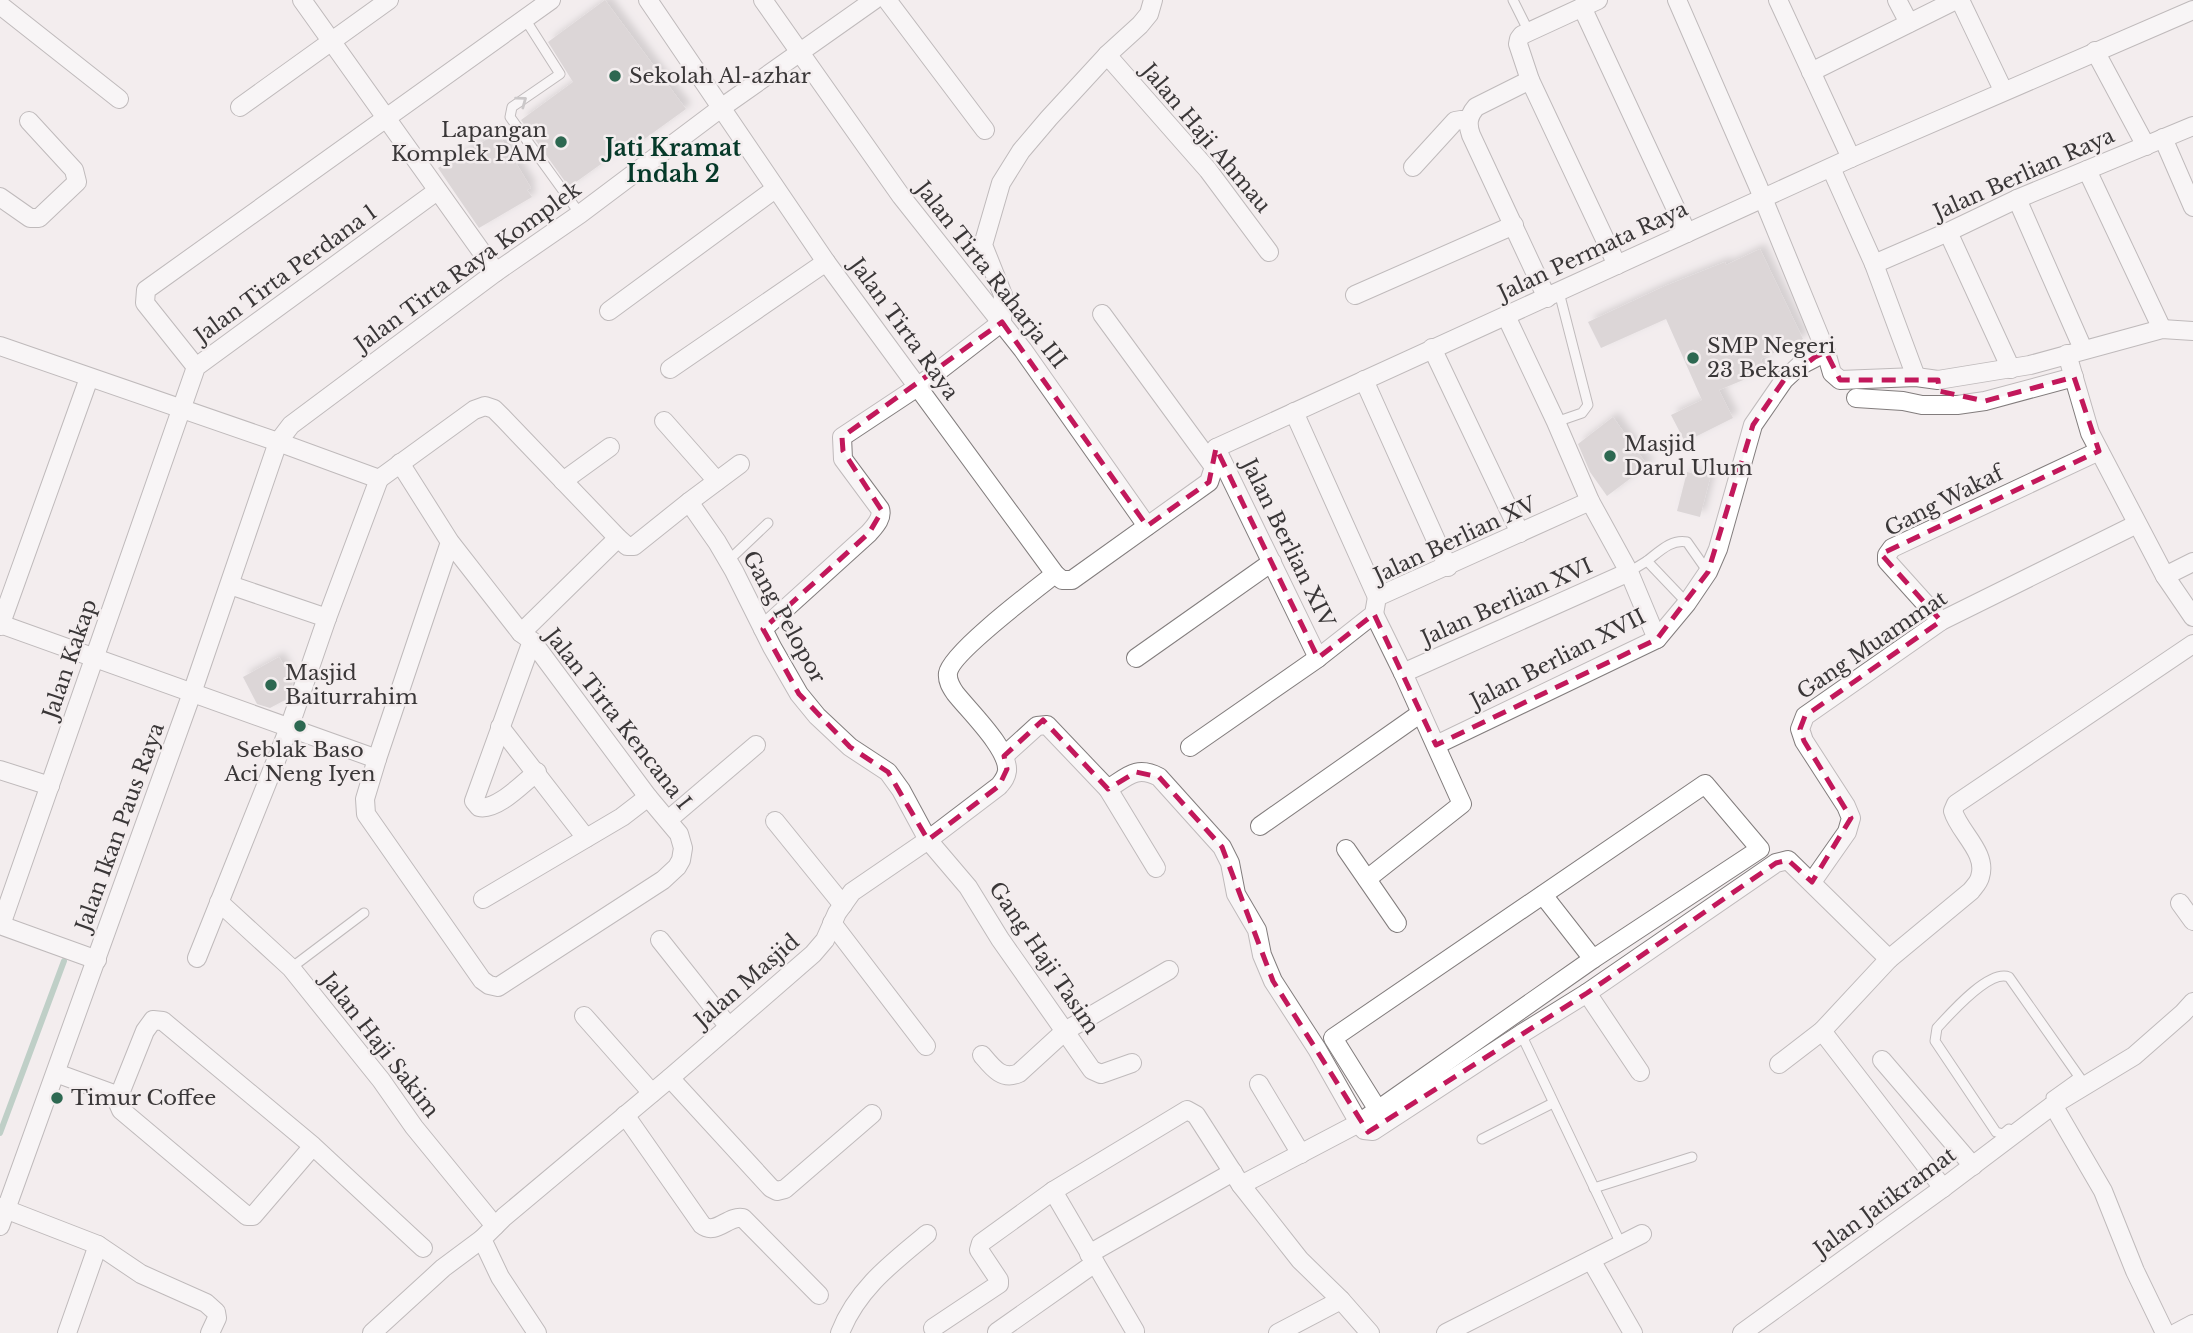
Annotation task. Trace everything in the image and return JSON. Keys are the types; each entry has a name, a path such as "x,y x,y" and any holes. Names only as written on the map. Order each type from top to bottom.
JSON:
{"street":[{"path":"302,0 496,272"},
{"path":"240,107 389,0"},
{"path":"196,367 145,303 146,290 551,0"},
{"name":"Jalan Tirta Raya","path":"648,0 826,262 1055,574"},
{"name":"Jalan Tirta Raharja III","path":"763,0 901,196 1023,350 1147,526"},
{"name":"Jalan Tirta Raya Komplek","path":"278,442 291,425 496,272 874,0"},
{"path":"887,0 985,130"},
{"path":"763,629 877,523 880,509 843,459 842,437 919,386 1002,322 1003,295 984,245 1001,183 1021,151 1107,55 1149,14 1153,0"},
{"path":"1677,0 1763,198 1826,352 1832,373 1840,380 1916,377 1938,380 2011,369 2162,329 2193,331"},
{"path":"1779,0 1851,158"},
{"path":"1898,0 1909,23"},
{"path":"1811,72 1958,0 2003,90"},
{"path":"1616,265 1530,80 1518,44 1519,38 1529,32 1590,3 1687,233"},
{"path":"0,5 119,99"},
{"name":"Jalan Permata Raya","path":"1216,448 1851,158 2193,10"},
{"path":"2095,51 2146,146"},
{"name":"Jalan Haji Ahmau","path":"1107,55 1208,170 1269,252"},
{"path":"1530,80 1476,107 1468,121 1514,225 1553,295"},
{"path":"0,197 30,218 39,218 76,181 74,170 29,121"},
{"path":"1413,167 1455,121 1468,121"},
{"name":"Jalan Berlian Raya","path":"1874,264 2017,199 2193,126"},
{"path":"2163,138 2193,207"},
{"path":"1831,168 1874,264 1916,377"},
{"path":"2087,170 2162,329"},
{"path":"609,310 775,189"},
{"name":"Jalan Tirta Perdana 1","path":"182,408 196,367 437,191"},
{"path":"2017,199 2075,351 2074,377 2090,433 2165,576 2193,617"},
{"path":"1355,295 1514,225"},
{"path":"1948,232 2011,369"},
{"path":"670,369 826,262"},
{"path":"1102,314 1214,467"},
{"path":"1506,316 1590,501 1629,572 1657,639"},
{"path":"0,346 379,479"},
{"path":"1432,348 1520,533"},
{"name":"Jalan Berlian XVII","path":"1436,745 1657,639 1708,572 1717,550 1753,425 1784,380 1799,366 1826,352"},
{"path":"1856,398 1922,405 1957,405 1985,401 2074,377"},
{"path":"89,378 0,625 377,759 450,542"},
{"path":"1364,380 1448,567"},
{"path":"1938,380 1939,391 1985,401"},
{"path":"197,958 289,728 379,479 474,411 485,406 494,409 627,546 634,545 740,464"},
{"name":"Jalan Kakap","path":"1,925 182,408"},
{"path":"1294,412 1403,673 1462,804 1367,879"},
{"path":"664,421 717,481"},
{"name":"Jalan Ikan Paus Raya","path":"0,1226 3,1208 56,1073 80,954 192,693 278,442"},
{"path":"563,481 610,447"},
{"path":"1156,867 1108,789 1047,725 1037,726 1004,756 955,693 948,682 948,671 977,639 1055,574 1062,580 1072,580 1209,482 1216,448"},
{"name":"Jalan Berlian XIV","path":"1216,448 1318,658"},
{"name":"Gang Wakaf","path":"1941,621 1887,561 1887,555 1892,548 2099,451"},
{"name":"Jalan Tirta Kencana I","path":"377,759 365,799 366,814 482,980 489,985 498,987 670,874 681,860 683,848 679,834 450,542 400,463"},
{"name":"Jalan Berlian XV","path":"1190,747 1318,658 1376,606 1448,567 1590,501"},
{"name":"Gang Pelopor","path":"689,502 728,561 799,694 817,716 850,747 888,772 928,840"},
{"name":"Gang Muammat","path":"1812,882 1847,832 1851,818 1804,741 1800,729 1805,716 1941,621 2137,524"},
{"path":"537,772 495,806 486,809 479,807 474,801 500,727 526,637 618,538"},
{"path":"1136,658 1272,562"},
{"path":"2165,576 2193,562"},
{"name":"Jalan Berlian XVI","path":"1403,673 1629,572"},
{"path":"230,585 327,618"},
{"path":"1779,1064 1822,1031 1889,958 1971,891 1980,878 1981,863 1970,839 1956,821 1953,811 1956,804 2193,644"},
{"path":"1260,826 1421,713"},
{"path":"500,727 586,838"},
{"path":"668,821 756,745"},
{"name":"Jalan Masjid","path":"372,1333 443,1268 482,1239 820,947 852,892 928,840 999,786 1007,769 1004,756"},
{"path":"0,770 50,786"},
{"path":"1108,789 1136,772 1147,771 1159,776 1222,847 1230,863 1236,894 1257,930 1262,956 1273,981 1317,1049 1364,1130 1373,1131 1587,993 1776,863 1788,860 1889,958"},
{"path":"997,1332 1092,1258 1237,1179 1301,1154 1359,1123 1378,1110 1593,958 1760,849 1705,784 1333,1038 1378,1110"},
{"path":"483,899 622,817 648,797"},
{"path":"775,821 843,905"},
{"name":"Gang Haji Tasim","path":"928,840 968,887 1000,939 1092,1070 1101,1074 1132,1063"},
{"path":"1346,849 1397,923"},
{"path":"1543,895 1593,958"},
{"name":"Jalan Haji Sakim","path":"219,902 291,968 381,1080 414,1127 495,1226"},
{"path":"2180,903 2193,921"},
{"path":"832,923 926,1046"},
{"path":"1,925 80,954"},
{"path":"660,940 729,1027"},
{"path":"982,1055 998,1072 1013,1076 1065,1031 1169,970"},
{"path":"1587,993 1640,1072"},
{"name":"Jalan Jatikramat","path":"1745,1332 1973,1166 2082,1081 2134,1056 2193,1002"},
{"path":"584,1016 652,1093"},
{"path":"313,1146 253,1216 247,1216 121,1110 119,1096 145,1031 153,1020 163,1021 313,1146 423,1248"},
{"path":"1822,1031 1943,1188"},
{"path":"1882,1060 1973,1166"},
{"path":"56,1073 119,1096"},
{"path":"670,1078 771,1188 777,1191 785,1189 872,1114"},
{"path":"1259,1083 1301,1154"},
{"path":"2053,1105 2103,1191 2135,1271 2165,1333"},
{"path":"933,1328 999,1284 979,1250 981,1243 1053,1191 1187,1110 1196,1115 1237,1179 1300,1260 1370,1333"},
{"path":"625,1115 706,1229 712,1229 736,1217 743,1217 819,1295"},
{"path":"1053,1191 1135,1333"},
{"path":"3,1208 98,1245 141,1274 206,1303 216,1312 218,1318 210,1333"},
{"path":"840,1333 847,1314 867,1286 927,1234"},
{"path":"1446,1333 1642,1234"},
{"path":"482,1239 500,1277 537,1333"},
{"path":"67,1333 98,1245"},
{"path":"1591,1260 1633,1333"},
{"path":"1278,1333 1341,1300"},
{"path":"2176,1333 2193,1324"}],"lane":[{"path":"1513,0 1529,32"},
{"path":"525,19 560,74 512,107 510,117 580,214"},
{"path":"1553,295 1588,405 1582,413 1556,422"},
{"path":"728,561 768,523"},
{"path":"1629,572 1678,540 1688,542 1708,572"},
{"path":"1647,561 1686,603"},
{"path":"291,968 364,913"},
{"path":"1999,976 2006,976 2082,1081 2003,1133 1997,1134 1936,1041 1935,1032 1978,988 1999,976"},
{"path":"1521,1034 1621,1244"},
{"path":"1482,1139 1553,1103"},
{"path":"1594,1188 1692,1157"}],"highlighted area":[{"path":"1002,322 1147,526 1209,482 1216,448 1318,658 1374,614 1436,745 1657,639 1708,572 1753,425 1784,380 1826,352 1840,380 1938,380 1939,391 1985,401 2074,377 2099,451 1881,554 1941,621 1805,716 1800,729 1804,741 1851,818 1812,882 1788,860 1776,863 1587,993 1368,1132 1273,981 1222,847 1159,777 1136,772 1108,789 1043,720 1004,756 1007,769 999,786 928,840 888,772 850,747 799,694 763,629 869,533 882,511 843,451 842,437"}],"building":[{"name":"Sekolah Al-azhar","path":"605,0 686,109 625,153 622,149 569,187 521,120 573,82 548,42"},
{"path":"498,133 531,188 527,190 532,197 479,228 438,168"},
{"path":"1760,249 1803,339 1761,359 1765,371 1719,390 1733,418 1685,442 1671,415 1702,400 1666,319 1601,348 1588,322 1665,286 1725,262 1726,265"},
{"name":"Masjid Darul Ulum","path":"1613,417 1645,462 1651,463 1607,496 1590,472 1578,444"},
{"path":"1687,472 1710,478 1700,517 1677,511"},
{"name":"Masjid Baiturrahim","path":"279,657 293,682 287,699 270,708 257,704 243,677"}],"waterway":[{"path":"0,1133 64,961"}],"place":[{"name":"Sekolah Al-azhar","path":"615,76"},
{"name":"Lapangan Komplek PAM","path":"561,142"},
{"name":"SMP Negeri 23 Bekasi","path":"1693,358"},
{"name":"Masjid Darul Ulum","path":"1610,456"},
{"name":"Masjid Baiturrahim","path":"271,685"},
{"name":"Seblak Baso Aci Neng Iyen","path":"300,726"},
{"name":"Timur Coffee","path":"57,1098"}],"district":[{"name":"Jati Kramat Indah 2","path":"673,161"}]}
